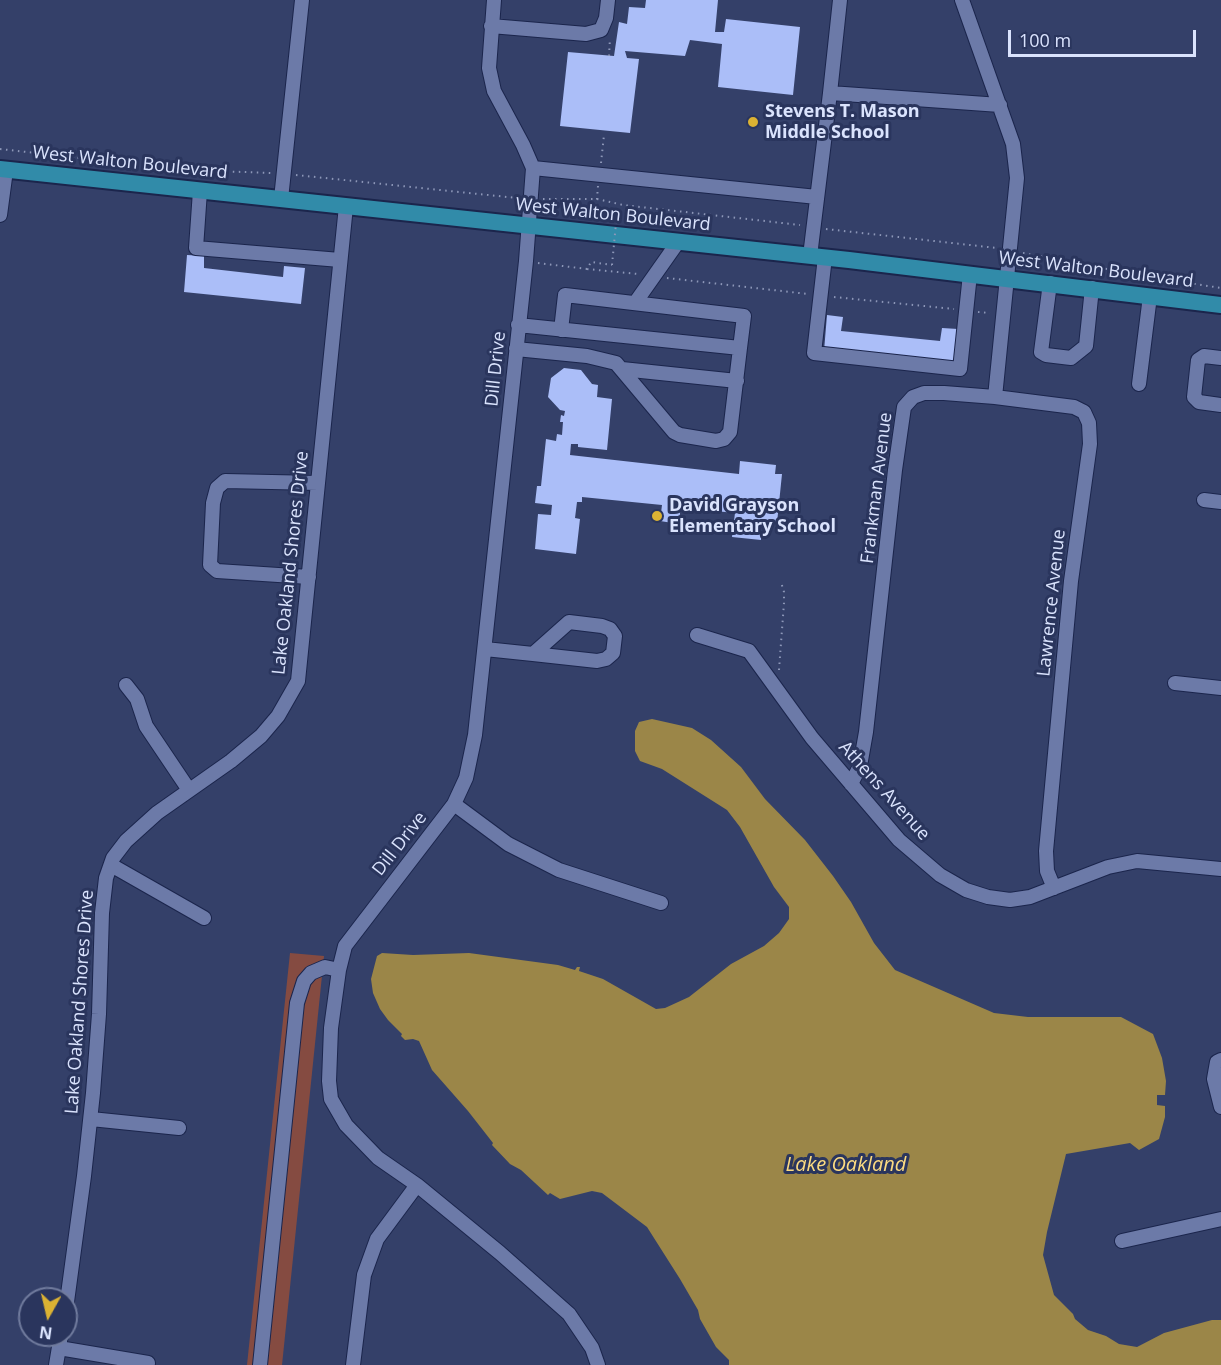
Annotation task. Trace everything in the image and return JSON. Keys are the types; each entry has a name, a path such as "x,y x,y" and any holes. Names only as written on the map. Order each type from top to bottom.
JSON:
{"main road":[{"name":"West Walton Boulevard","path":"3,169 1007,278 1221,305"}],"street":[{"path":"281,199 302,0"},
{"path":"494,0 489,68 494,91 533,168 817,197"},
{"path":"491,26 586,34 601,30 606,18 608,0"},
{"path":"840,0 814,227 821,296 814,353 960,369 970,274"},
{"path":"962,0 1013,144 1017,178 995,397"},
{"path":"830,93 1000,105"},
{"name":"Dill Drive","path":"533,168 485,649 472,756 466,778 454,804 345,946 339,970 329,1055 331,1099 346,1125 378,1158 417,1185 500,1253 569,1314 592,1348 598,1365"},
{"path":"0,215 3,169"},
{"path":"200,190 196,248 340,260"},
{"name":"Lake Oakland Shores Drive","path":"69,1287 91,1119 99,1014 102,913 106,878 113,858 126,841 157,813 231,761 261,736 278,716 298,681 346,206"},
{"path":"635,303 678,242"},
{"path":"1050,283 1041,352 1046,355 1071,358 1086,346 1092,288"},
{"path":"516,349 616,363 674,432 708,440 723,439 730,432 744,316 565,295 561,330"},
{"path":"1139,384 1150,296"},
{"path":"518,325 740,348"},
{"path":"1221,358 1204,356 1198,360 1194,397 1199,402 1221,405"},
{"path":"622,369 736,381"},
{"name":"Frankman Avenue","path":"851,784 860,766 866,732 904,407 913,397 924,393 995,397"},
{"name":"Lawrence Avenue","path":"995,397 1074,407 1084,412 1089,423 1090,444 1071,581 1046,851 1047,871 1054,888"},
{"path":"309,577 217,570 210,566 213,503 217,488 225,481 318,483"},
{"path":"1204,500 1221,502"},
{"path":"485,649 597,661 606,659 613,652 615,636 610,629 602,626 569,622 533,654"},
{"name":"Athens Avenue","path":"697,635 748,651 812,738 899,840 940,875 966,890 988,897 1010,900 1030,897 1108,867 1137,861 1221,869"},
{"path":"1175,683 1221,688"},
{"path":"126,685 137,699 146,726 189,790"},
{"path":"454,804 508,844 543,863 661,903"},
{"path":"111,865 204,918"},
{"path":"260,1365 297,1003 304,981 311,973 325,967 339,970"},
{"path":"1221,1060 1217,1062 1214,1079 1221,1107"},
{"path":"91,1119 179,1128"},
{"path":"353,1365 364,1275 377,1239 417,1185"},
{"path":"1122,1241 1221,1219"},
{"path":"78,1346 148,1363"},
{"path":"56,1365 59,1347"}],"path":[{"path":"609,56 610,38"},
{"path":"0,149 186,170 284,174 530,199 597,199 623,205 1010,250 1143,276 1221,288"},
{"path":"587,269 591,262 612,264 617,213 596,211"},
{"path":"525,261 1004,315"},
{"path":"775,687 784,603 781,582"}],"shaded area":[{"path":"290,953 324,956 282,1365 247,1365"}],"water":[{"name":"Lake Oakland","path":"652,719 692,728 711,740 741,767 765,799 805,840 833,876 874,943 895,970 994,1013 1028,1017 1121,1017 1153,1034 1162,1058 1166,1081 1165,1095 1157,1095 1157,1105 1165,1106 1165,1117 1159,1139 1139,1150 1130,1143 1066,1154 1043,1255 1054,1295 1088,1330 1106,1336 1119,1344 1137,1347 1164,1333 1212,1320 1221,1320 1221,1365 729,1365 729,1360 716,1347 700,1319 698,1310 647,1227 602,1193 592,1191 560,1199 550,1193 548,1195 521,1170 510,1164 492,1145 493,1143 468,1111 432,1070 419,1041 405,1040 380,1009 373,993 371,979 377,956 382,953 413,955 469,953 558,965 575,970 580,967 579,971 603,979 656,1009 665,1008 689,997 731,964 764,946 779,933 789,919 789,907 774,887 740,827 727,810 662,769 640,761 635,751 635,731 639,722"}],"building":[{"path":"646,0 718,0 715,32 724,32 726,19 800,27 793,95 718,87 722,44 690,40 685,56 625,51 627,58 639,59 630,133 560,126 568,52 614,56 619,22 627,24 629,7 645,8"},
{"path":"187,255 204,256 204,268 283,277 284,266 305,268 301,304 184,292"},
{"path":"827,315 843,317 841,331 940,341 942,328 958,329 954,364 824,351"},
{"path":"564,368 581,370 592,384 598,385 597,397 612,399 607,450 578,447 578,444 571,444 570,455 739,474 740,461 776,465 775,474 782,474 777,523 761,521 761,540 732,537 735,513 685,508 686,502 681,502 679,524 660,521 662,505 582,497 582,502 577,502 575,518 580,519 576,554 535,549 538,514 551,515 552,505 535,503 537,486 541,486 546,439 556,441 557,434 562,435 563,422 560,422 561,415 564,416 565,411 560,410 548,397 551,378"}],"place":[{"name":"Stevens T. Mason Middle School","path":"753,122"},
{"name":"David Grayson Elementary School","path":"657,516"}]}
